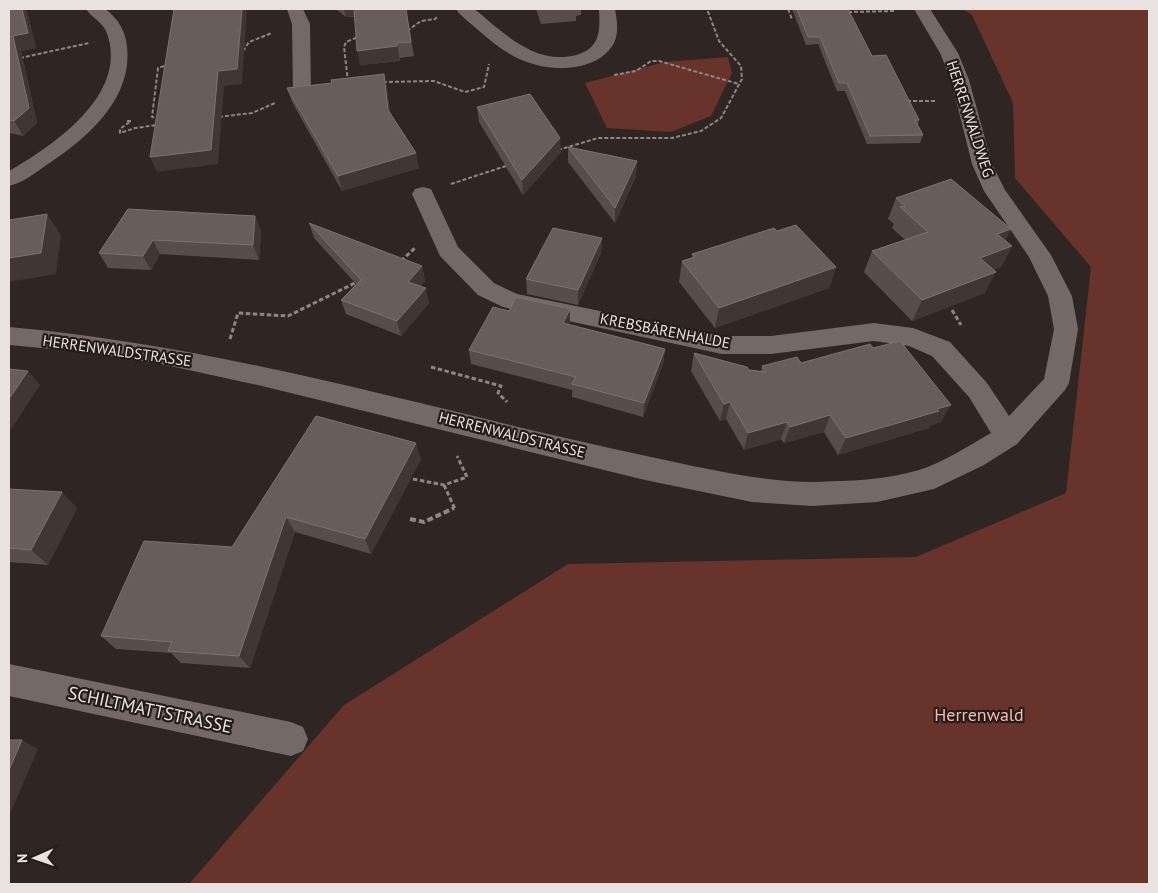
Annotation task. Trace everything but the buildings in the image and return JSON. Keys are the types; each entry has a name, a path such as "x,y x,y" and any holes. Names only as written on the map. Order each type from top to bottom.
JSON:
{"street":[{"path":"9,180 38,164 62,145 94,116 111,90 120,70 121,52 114,30 104,14 94,9"},
{"path":"295,9 301,24 302,95"},
{"path":"464,9 516,50 544,63 580,60 594,54 604,46 610,32 607,9"},
{"name":"HERRENWALDWEG","path":"923,10 949,54 960,80 982,164 995,191 1040,254 1060,296 1066,329 1056,383 1007,436"},
{"name":"KREBSBÄRENHALDE","path":"423,194 448,251 486,289 511,301 722,345 771,345 874,332 913,337 940,349 978,390 1007,436"},
{"name":"HERRENWALDSTRASSE","path":"9,336 85,343 161,355 282,380 645,468 752,490 812,494 877,490 924,481 974,457 1007,436"},
{"name":"SCHILTMATTSTRASSE","path":"9,680 291,739"}],"path":[{"path":"550,152 598,138 672,138 701,131 721,118 742,79 740,66 719,41 707,9"},
{"path":"788,9 792,19"},
{"path":"847,12 923,10"},
{"path":"403,31 409,30 421,21 435,19"},
{"path":"240,56 249,42 273,32"},
{"path":"349,88 344,47 353,38 362,36"},
{"path":"18,53 20,58 91,42"},
{"path":"612,75 636,71 651,61 659,61 739,84"},
{"path":"162,118 152,117 158,68 176,64"},
{"path":"377,82 434,81 465,92 484,87 488,65"},
{"path":"348,81 353,80"},
{"path":"905,101 933,101"},
{"path":"218,117 252,113 278,102"},
{"path":"128,121 131,121 120,129 120,133 135,128 164,124"},
{"path":"484,172 514,163"},
{"path":"395,264 404,260 438,228"},
{"path":"228,344 238,314 288,316 359,281"},
{"path":"431,367 502,386 498,393 510,404"},
{"path":"413,479 444,485 462,478"},
{"path":"410,519 424,522 455,509 444,485"}],"green space":[{"name":"Herrenwald","path":"962,9 1149,9 1149,884 189,884 344,705 568,564 916,557 1066,493 1091,267 1015,178 1013,103 972,15"},
{"path":"728,57 732,73 711,116 671,132 607,128 585,83 665,62"}]}
